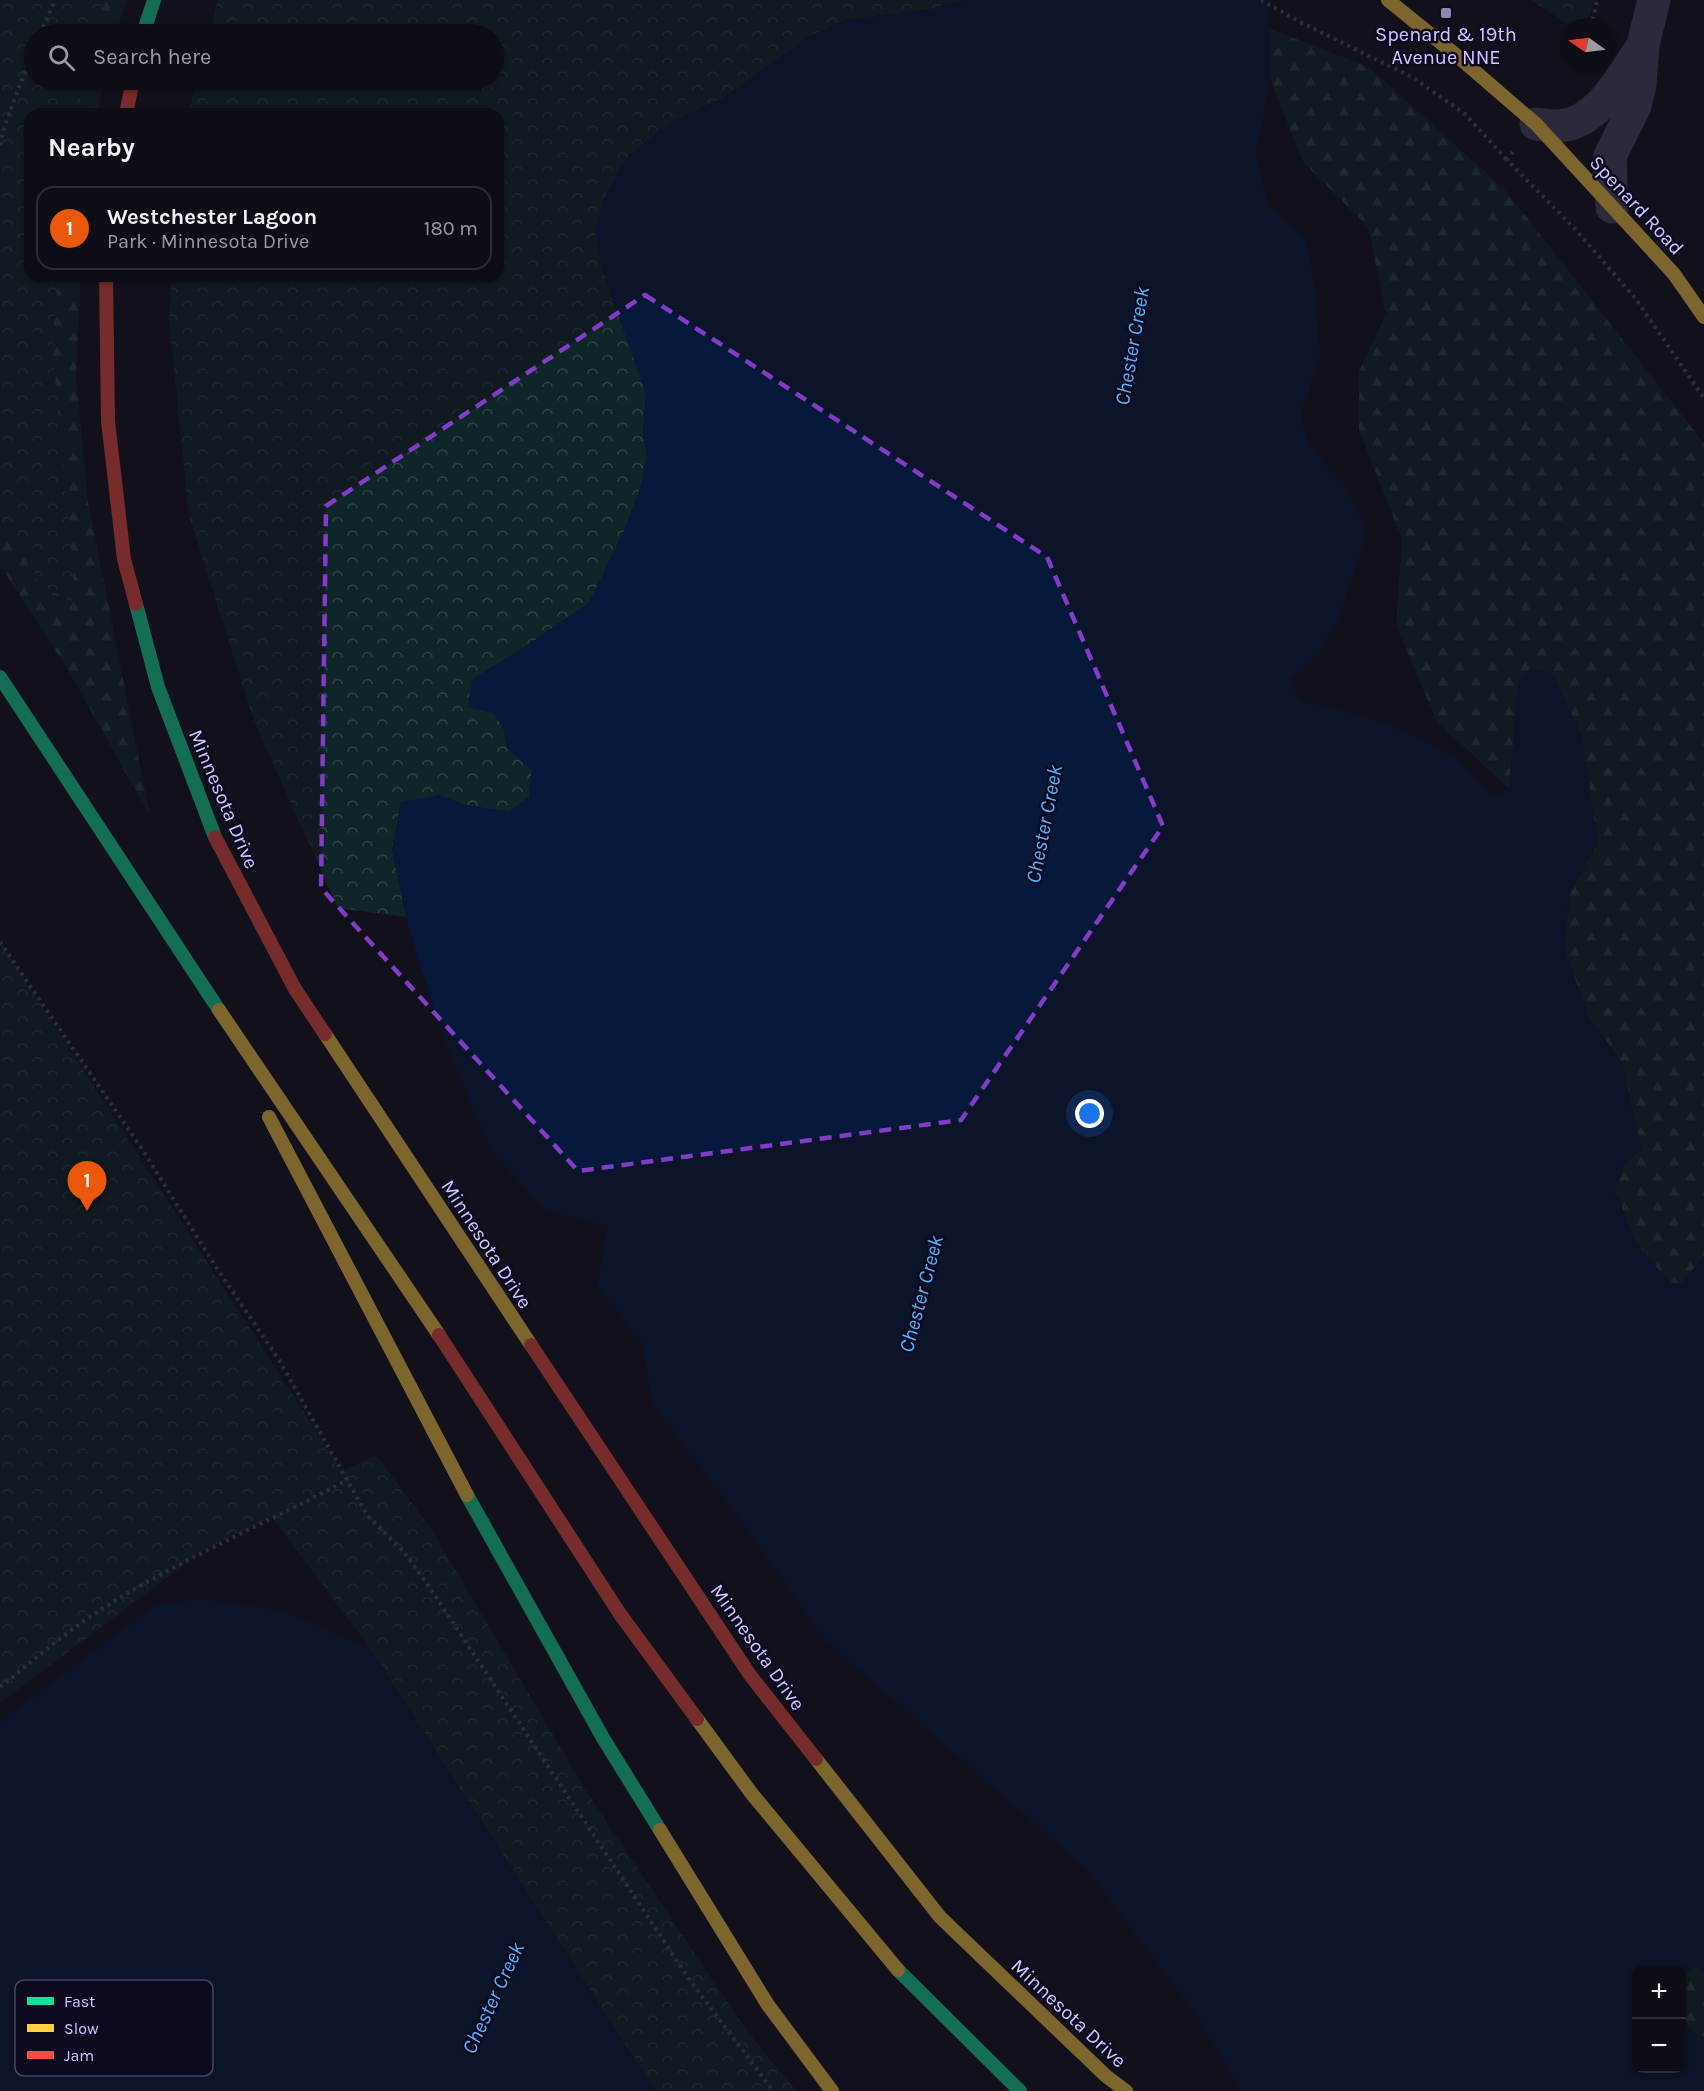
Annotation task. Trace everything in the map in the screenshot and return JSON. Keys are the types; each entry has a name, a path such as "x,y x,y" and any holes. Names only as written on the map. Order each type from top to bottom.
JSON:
{"main road":[{"path":"146,24 154,0"},
{"name":"Spenard Road","path":"1388,0 1536,124 1674,274 1704,317"},
{"path":"127,108 131,90"},
{"name":"Minnesota Drive","path":"106,282 108,421 124,559 152,666 217,841 295,988 750,1675 939,1917 1106,2076 1126,2091"},
{"path":"0,676 196,977 447,1347 620,1614 752,1794 891,1963 1020,2091"},
{"path":"196,977 251,1082"},
{"path":"262,1103 477,1513 603,1738 768,2005 832,2091"}],"street":[{"path":"1612,207 1610,156 1635,106 1640,86 1643,45 1654,0"},
{"path":"1536,124 1560,126 1590,113 1607,97 1643,45"}],"path":[{"path":"44,24 55,0"},
{"path":"1261,0 1302,24 1413,77 1465,114 1576,230 1635,298 1704,398"},
{"path":"1593,18 1597,0"},
{"path":"0,145 24,74"},
{"path":"1507,160 1514,151"},
{"path":"0,942 142,1149 216,1267 279,1360 367,1515 404,1552 430,1588 689,1979 773,2091"},
{"path":"0,1687 104,1608 204,1550 285,1513 347,1480"}],"highlighted area":[{"path":"645,295 1047,557 1163,826 961,1120 578,1171 321,888 326,506"}],"green space":[{"path":"0,0 105,0 99,24 24,24 24,90 83,90 78,108 24,108 24,282 58,282 52,348 75,603 41,586 0,520"},
{"path":"79,0 127,0 119,24 68,24"},
{"path":"218,0 962,0 932,9 846,20 810,36 725,97 673,122 628,156 606,194 595,234 605,277 646,393 643,431 647,456 640,489 624,531 589,603 473,679 504,730 507,748 532,770 529,797 509,812 465,805 439,795 392,849 406,917 338,908 254,721 189,516 169,320 172,282 504,282 504,108 190,108 194,90 504,90 504,24 212,24"},
{"path":"1531,0 1594,0 1589,18 1560,19"},
{"path":"1270,29 1369,67 1507,192 1704,443 1704,1256 1682,1283 1670,1283 1636,1243 1615,1191 1622,1169 1641,1147 1622,1063 1588,1016 1564,948 1570,892 1598,843 1515,740 1509,789 1437,722 1396,625 1402,539 1359,430 1359,371 1386,314 1368,227 1303,162 1270,79"},
{"path":"37,90 102,90 99,108 31,108"},
{"path":"24,132 24,282 81,282 76,376 88,501 150,816 68,670 0,565 0,217"},
{"path":"0,941 342,1471 376,1455 432,1530 588,1794 744,2027 796,2091 655,2091 369,1647 273,1519 280,1513 204,1550 0,1703"},
{"path":"1698,1965 1704,1977 1704,2039 1686,2026 1686,1973"}],"water":[{"name":"Chester Creek","path":"962,0 1266,0 1270,29 1270,79 1256,155 1268,205 1306,239 1316,294 1320,359 1301,414 1309,444 1344,485 1368,529 1338,621 1316,658 1290,680 1300,701 1380,721 1436,747 1465,767 1493,797 1509,789 1518,683 1530,668 1552,673 1582,736 1598,843 1570,892 1564,948 1588,1016 1622,1063 1641,1147 1622,1169 1615,1191 1636,1243 1670,1283 1682,1283 1704,1256 1704,1977 1698,1965 1686,1973 1686,1965 1632,1965 1632,2073 1686,2073 1686,2026 1704,2039 1704,2091 1241,2091 1197,2016 1087,1870 825,1640 749,1532 653,1405 642,1344 597,1285 608,1226 546,1211 492,1153 441,1033 406,917 392,849 401,802 439,795 465,805 509,812 529,797 532,770 507,748 504,730 494,713 467,707 473,679 589,603 624,531 640,489 647,456 643,431 646,393 605,277 595,234 606,194 628,156 673,122 725,97 810,36 846,20 932,9"},
{"name":"Chester Creek","path":"200,1599 281,1610 369,1647 655,2091 0,2091 0,1721 155,1605"}],"traffic: fast":[{"path":"146,24 154,0"},
{"path":"136,604 158,687 215,837"},
{"path":"0,677 219,1010"},
{"path":"467,1495 603,1738 660,1830"},
{"path":"898,1970 1020,2091"}],"traffic: slow":[{"path":"1388,0 1536,124 1674,274 1704,317"},
{"path":"219,1010 439,1335"},
{"path":"325,1034 531,1345"},
{"path":"269,1117 467,1495"},
{"path":"697,1719 752,1794 898,1970"},
{"path":"816,1759 940,1917 1106,2076 1126,2091"},
{"path":"660,1830 768,2005 832,2091"}],"traffic: jam":[{"path":"127,108 131,90"},
{"path":"106,282 108,421 124,559 136,604"},
{"path":"215,837 295,989 325,1034"},
{"path":"439,1335 620,1614 697,1719"},
{"path":"531,1345 750,1675 816,1759"}],"place":[{"name":"Spenard & 19th Avenue NNE","path":"1446,13"},
{"name":"Westchester Lagoon","path":"87,1211"}]}
